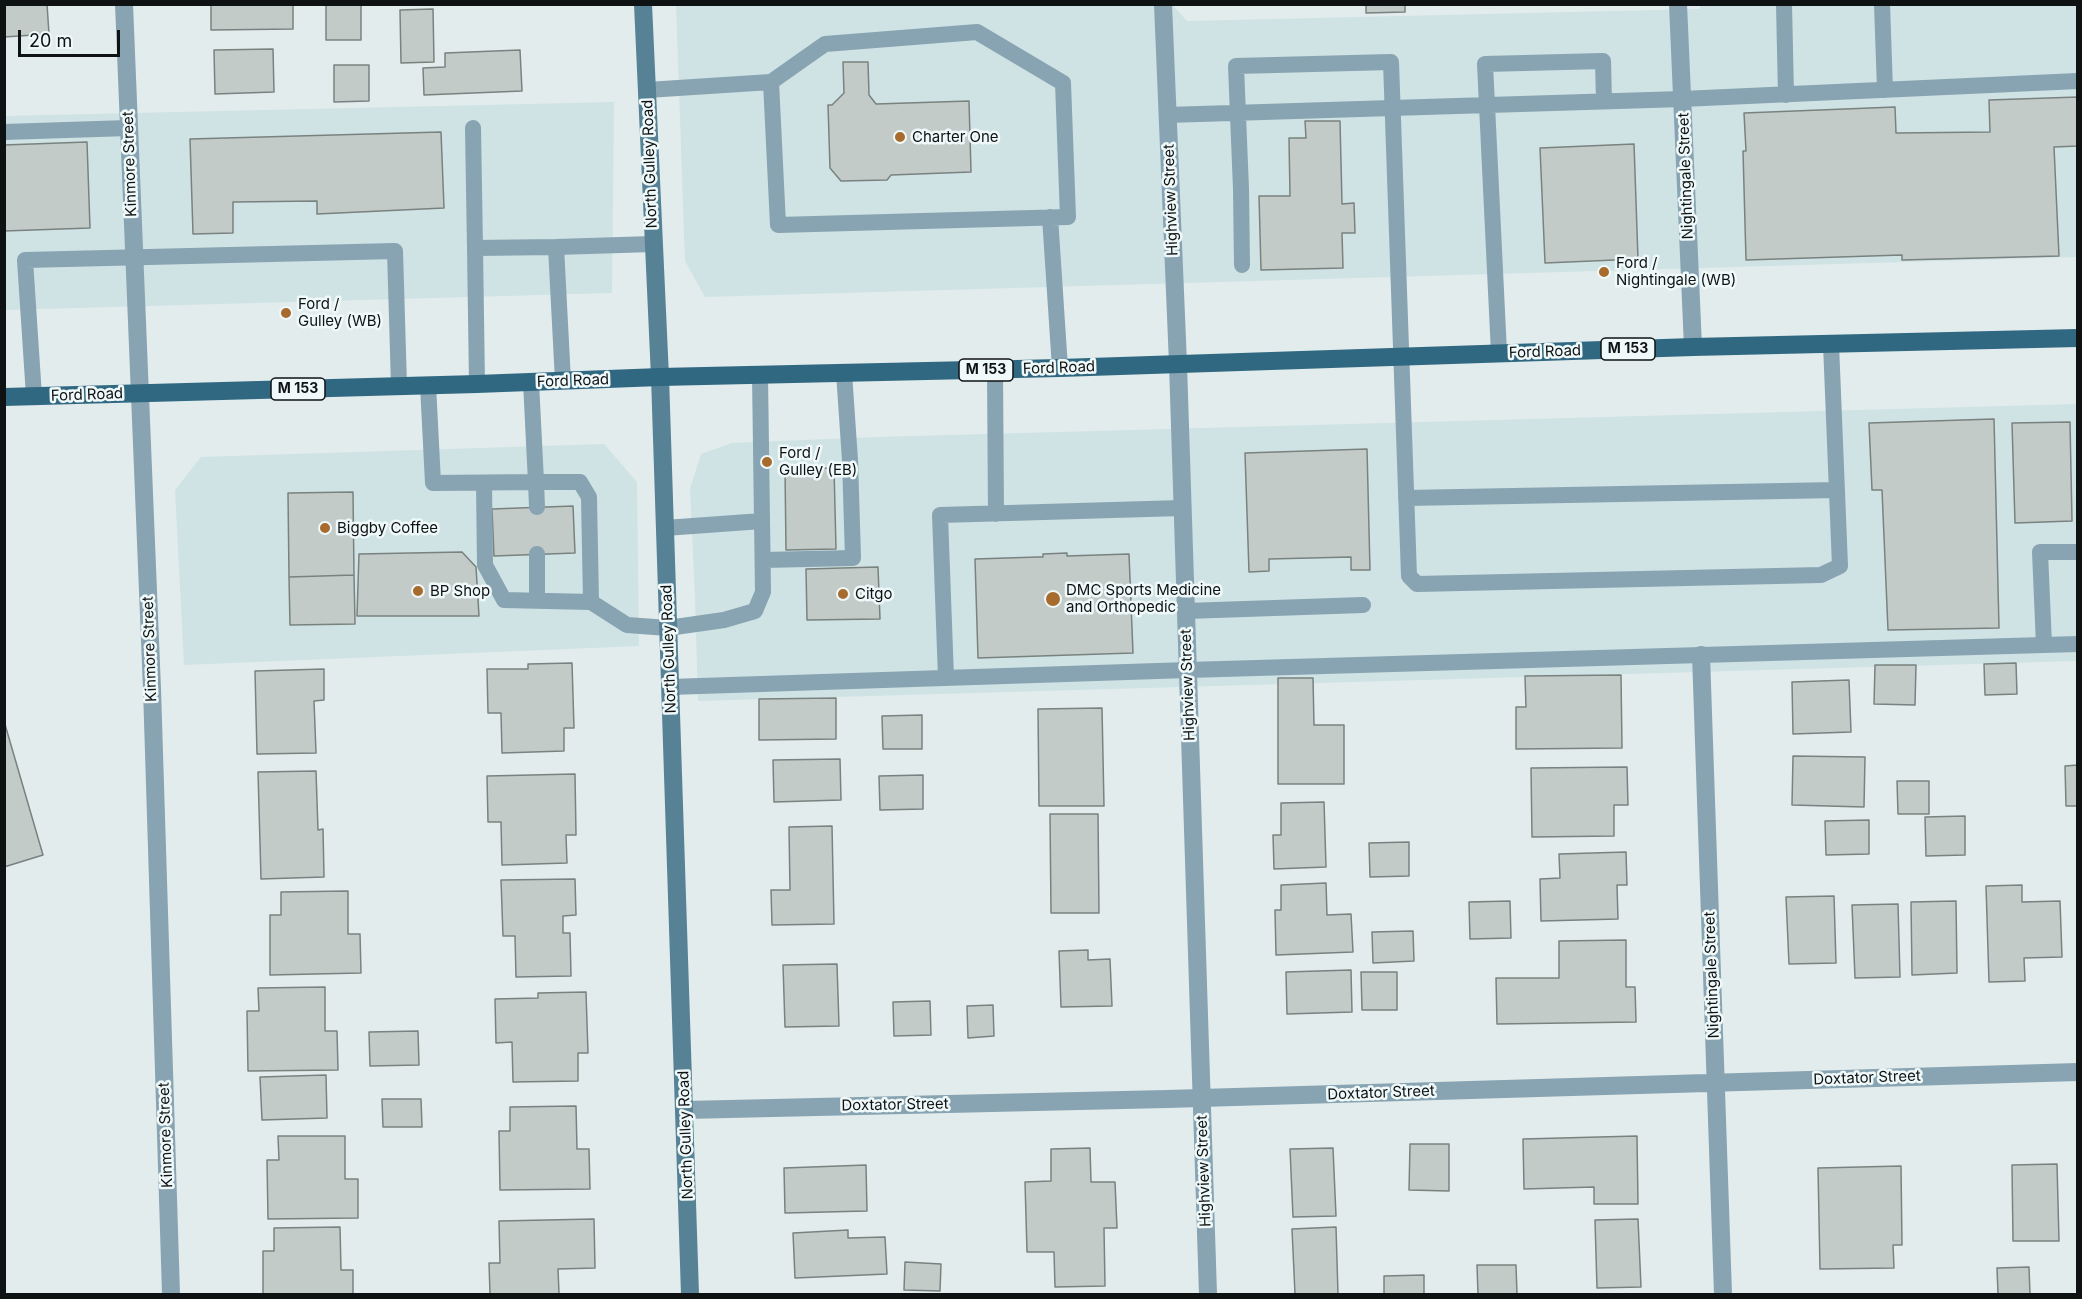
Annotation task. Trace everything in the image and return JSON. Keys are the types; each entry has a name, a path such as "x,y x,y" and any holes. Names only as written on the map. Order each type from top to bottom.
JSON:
{"main road":[{"name":"Ford Road","path":"4,397 660,377 1060,368 1693,347 2078,338"}],"street":[{"name":"Kinmore Street","path":"124,4 152,689 171,1294"},
{"name":"North Gulley Road","path":"643,4 660,377 690,1294"},
{"name":"Highview Street","path":"1163,4 1178,364 1208,1294"},
{"name":"Nightingale Street","path":"1678,4 1693,347"},
{"name":"Nightingale Street","path":"1701,656 1723,1294"},
{"name":"Doxtator Street","path":"685,1110 1202,1098 2078,1072"}],"lane":[{"path":"1784,4 1786,95"},
{"path":"1882,4 1886,90"},
{"path":"647,90 771,82 825,44 977,32 1063,83 1068,217 778,225 771,82"},
{"path":"1499,354 1485,64 1603,61 1604,101"},
{"path":"1242,266 1236,66 1391,62 1409,576 1417,584 1821,575 1840,566 1831,344"},
{"path":"1167,115 1682,99 2078,81"},
{"path":"4,132 129,128"},
{"path":"473,128 477,384"},
{"path":"1050,217 1060,368"},
{"path":"475,248 653,244"},
{"path":"556,247 563,381"},
{"path":"34,396 25,260 134,256 395,251 399,386"},
{"path":"994,369 996,514"},
{"path":"763,560 853,558 844,373"},
{"path":"484,483 485,565 504,600 591,602 627,625 668,628 724,620 755,611 763,592 760,375"},
{"path":"531,382 537,507"},
{"path":"428,385 434,483 580,482 589,497 591,602"},
{"path":"1406,498 1837,490"},
{"path":"946,678 940,515 1182,508"},
{"path":"665,528 762,521"},
{"path":"2044,645 2040,552 2078,552"},
{"path":"537,554 537,600"},
{"path":"1186,611 1363,605"},
{"path":"670,687 2078,644"}],"shaded area":[{"path":"1172,4 1187,21 1700,9 1700,4 2077,5 2077,257 705,297 685,261 676,5"},
{"path":"614,102 612,293 5,310 4,116"},
{"path":"2077,404 2077,661 698,701 690,489 701,454 732,443"},
{"path":"604,444 637,482 639,646 184,665 175,490 201,457"}],"building":[{"path":"4,4 47,4 49,34 4,37"},
{"path":"211,4 293,4 293,29 211,30"},
{"path":"326,4 361,4 361,40 326,40"},
{"path":"1366,4 1405,4 1405,12 1366,13"},
{"path":"433,9 434,62 401,63 400,10"},
{"path":"273,49 274,92 215,94 214,50"},
{"path":"520,50 522,91 424,95 423,68 445,67 445,53"},
{"name":"Charter One","path":"843,62 868,62 869,95 876,104 969,101 971,172 891,175 887,180 841,181 830,168 828,105 832,105 844,93"},
{"path":"334,65 369,65 369,101 334,102"},
{"path":"2078,97 2078,146 2054,147 2059,256 1902,260 1902,255 1746,260 1744,113 1895,107 1896,133 1990,132 1989,100"},
{"path":"1305,121 1340,121 1342,204 1354,203 1355,233 1342,233 1343,268 1261,270 1259,196 1290,196 1289,138 1306,138"},
{"path":"441,132 444,208 317,214 317,201 233,202 233,233 193,234 190,139"},
{"path":"87,142 90,228 4,231 4,145"},
{"path":"1634,144 1638,259 1545,263 1540,148"},
{"path":"1994,419 1999,628 1888,630 1882,490 1872,490 1869,423"},
{"path":"2070,422 2072,521 2015,523 2012,423"},
{"path":"1367,449 1370,570 1351,570 1351,557 1269,559 1269,571 1249,572 1245,453"},
{"path":"834,468 836,549 786,550 785,469"},
{"path":"353,492 354,575 289,577 288,493"},
{"path":"573,506 575,553 494,556 492,509"},
{"name":"BP Shop","path":"462,552 476,567 479,616 357,616 359,554"},
{"name":"DMC Sports Medicine and Orthopedic","path":"1067,553 1067,556 1129,554 1133,653 978,658 975,559 1043,557 1043,554"},
{"name":"Citgo","path":"878,567 880,619 807,620 806,569"},
{"path":"354,575 355,624 290,625 289,577"},
{"path":"572,663 574,728 564,728 564,751 502,753 501,713 488,713 487,669 528,669 528,664"},
{"path":"2016,663 2017,694 1985,695 1984,664"},
{"path":"1875,665 1916,665 1915,705 1874,704"},
{"path":"324,669 324,700 314,701 316,753 257,754 255,671"},
{"path":"1621,675 1622,748 1516,749 1516,707 1526,707 1525,676"},
{"path":"1278,678 1313,678 1314,725 1344,725 1344,784 1278,784"},
{"path":"1849,680 1851,732 1793,734 1792,682"},
{"path":"836,698 836,739 759,740 759,699"},
{"path":"1102,708 1104,806 1039,806 1038,709"},
{"path":"922,715 922,749 883,749 882,716"},
{"path":"4,721 43,855 4,867"},
{"path":"1793,756 1865,757 1864,807 1792,805"},
{"path":"840,759 841,800 774,802 773,760"},
{"path":"2078,765 2078,806 2066,806 2065,766"},
{"path":"1627,767 1628,805 1614,805 1614,836 1532,837 1531,768"},
{"path":"316,771 318,830 323,829 324,877 261,879 258,772"},
{"path":"575,774 576,835 566,835 567,863 502,865 501,822 488,822 487,776"},
{"path":"923,775 923,809 880,810 879,776"},
{"path":"1897,781 1929,781 1929,814 1898,814"},
{"path":"1324,802 1326,867 1274,869 1273,835 1281,835 1281,803"},
{"path":"1050,814 1098,814 1099,913 1051,913"},
{"path":"1965,816 1965,855 1926,856 1925,817"},
{"path":"1869,820 1869,854 1826,855 1825,821"},
{"path":"832,826 834,924 772,925 771,890 790,890 789,827"},
{"path":"1409,842 1409,876 1370,877 1369,843"},
{"path":"1626,852 1627,885 1617,885 1618,919 1541,921 1540,879 1560,878 1559,854"},
{"path":"575,879 576,915 563,916 563,933 570,933 571,976 516,977 515,936 503,936 501,880"},
{"path":"1326,883 1327,915 1351,914 1353,952 1276,955 1275,910 1281,910 1281,885"},
{"path":"2022,885 2022,902 2060,901 2062,957 2024,958 2025,981 1989,982 1986,886"},
{"path":"348,891 348,934 360,934 361,973 270,975 270,915 281,915 281,892"},
{"path":"1834,896 1836,963 1789,964 1786,897"},
{"path":"1510,901 1511,938 1470,939 1469,902"},
{"path":"1956,901 1957,973 1912,975 1911,902"},
{"path":"1898,904 1900,977 1855,978 1852,905"},
{"path":"1413,931 1414,961 1373,963 1372,932"},
{"path":"1626,940 1626,987 1635,987 1636,1022 1497,1024 1496,978 1559,978 1559,941"},
{"path":"1088,950 1088,960 1110,959 1112,1006 1061,1007 1059,951"},
{"path":"837,964 839,1026 785,1027 783,965"},
{"path":"1351,970 1352,1012 1287,1014 1286,972"},
{"path":"1361,972 1397,972 1397,1010 1362,1010"},
{"path":"325,987 325,1031 337,1031 338,1070 248,1071 247,1011 259,1011 258,988"},
{"path":"586,992 588,1053 578,1053 578,1081 513,1082 512,1042 496,1043 495,999 538,998 538,993"},
{"path":"930,1001 931,1035 894,1036 893,1002"},
{"path":"993,1005 994,1036 968,1038 967,1006"},
{"path":"418,1031 419,1065 370,1066 369,1032"},
{"path":"326,1075 327,1118 262,1120 260,1077"},
{"path":"382,1099 421,1099 422,1127 383,1127"},
{"path":"576,1106 577,1149 589,1149 590,1189 500,1190 499,1131 510,1131 510,1107"},
{"path":"278,1136 345,1136 345,1179 358,1179 358,1218 268,1219 267,1160 279,1160"},
{"path":"1637,1136 1638,1204 1594,1204 1594,1187 1524,1189 1523,1139"},
{"path":"1410,1144 1449,1144 1449,1191 1409,1190"},
{"path":"1090,1148 1091,1182 1115,1182 1117,1228 1104,1228 1105,1286 1055,1287 1054,1252 1027,1252 1025,1182 1051,1181 1051,1149"},
{"path":"1333,1148 1336,1216 1293,1217 1290,1149"},
{"path":"2057,1164 2059,1241 2013,1241 2012,1165"},
{"path":"866,1165 867,1211 785,1213 784,1168"},
{"path":"1901,1166 1902,1245 1893,1245 1894,1268 1820,1269 1818,1168"},
{"path":"594,1219 595,1268 558,1269 559,1294 490,1294 489,1263 500,1263 499,1221"},
{"path":"1638,1219 1641,1287 1597,1288 1595,1220"},
{"path":"340,1227 341,1270 353,1270 353,1294 263,1294 263,1251 274,1251 274,1228"},
{"path":"1336,1227 1338,1294 1295,1294 1292,1229"},
{"path":"848,1230 848,1238 885,1237 887,1274 795,1278 793,1233"},
{"path":"905,1262 941,1264 940,1291 904,1290"},
{"path":"1477,1265 1516,1265 1517,1294 1478,1294"},
{"path":"2029,1267 2030,1294 1998,1294 1997,1268"},
{"path":"1424,1275 1424,1294 1384,1294 1384,1276"}],"place":[{"name":"Charter One","path":"900,137"},
{"name":"Ford / Nightingale (WB)","path":"1604,272"},
{"name":"Ford / Gulley (WB)","path":"286,313"},
{"name":"Ford / Gulley (EB)","path":"767,462"},
{"name":"Biggby Coffee","path":"325,528"},
{"name":"BP Shop","path":"418,591"},
{"name":"Citgo","path":"843,594"},
{"name":"DMC Sports Medicine and Orthopedic","path":"1053,599"}]}
